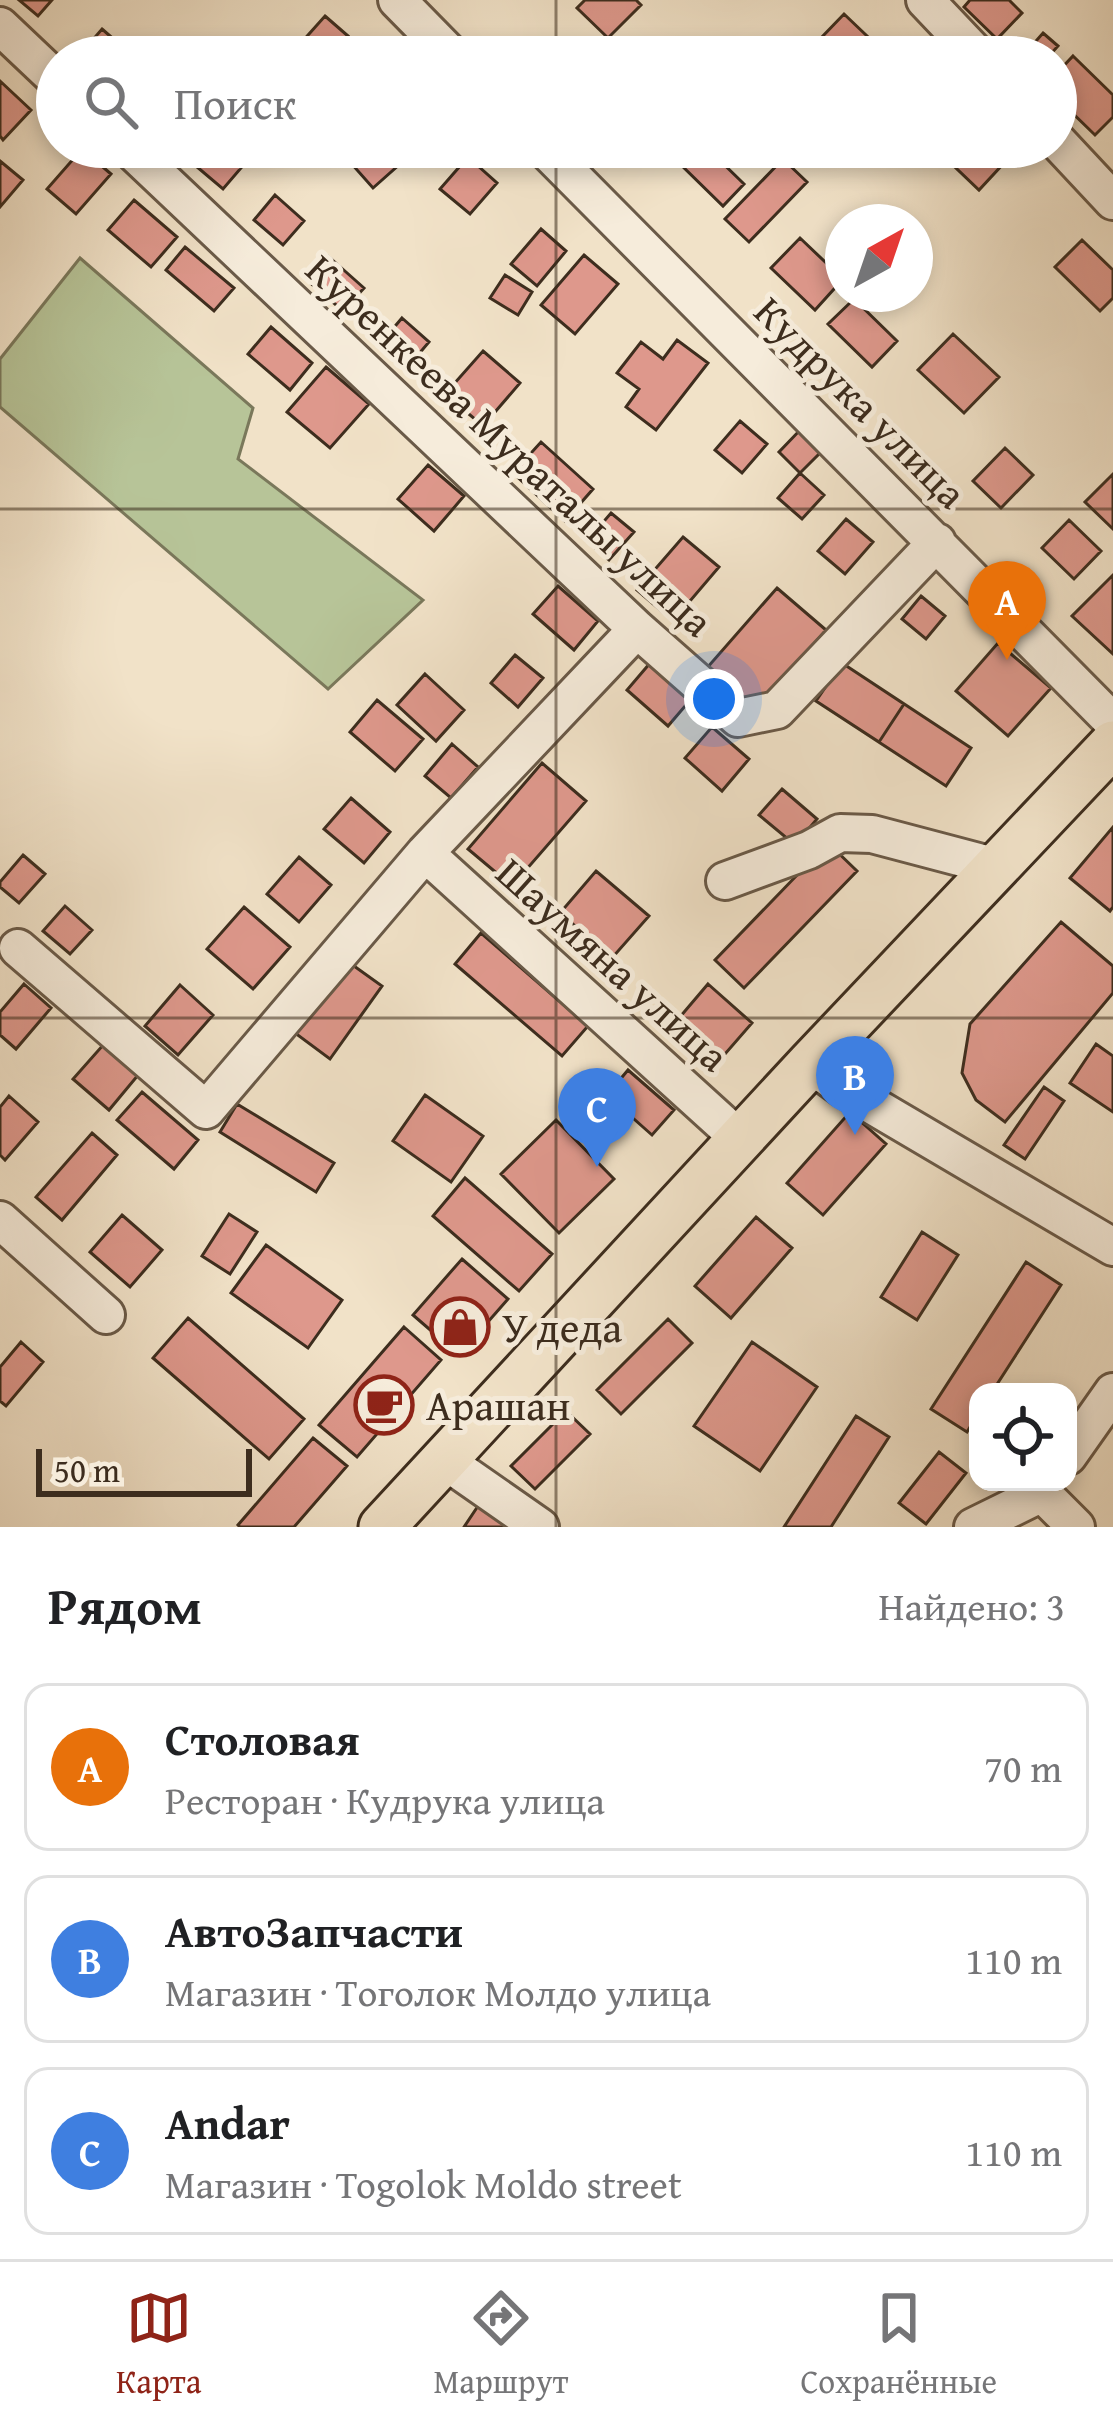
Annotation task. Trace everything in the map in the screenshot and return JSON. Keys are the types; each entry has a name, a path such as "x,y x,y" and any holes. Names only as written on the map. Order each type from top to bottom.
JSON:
{"main road":[{"path":"382,1527 1113,744"}],"street":[{"path":"397,0 432,36"},
{"path":"926,0 959,36"},
{"path":"0,26 36,60"},
{"path":"1077,162 1113,201"},
{"name":"Куренкеева Мураталы улица","path":"150,168 738,718 777,710 938,542"},
{"name":"Кудрука улица","path":"564,168 1113,722"},
{"path":"18,948 206,1110 425,853 638,629"},
{"path":"724,881 840,833 872,834 997,867"},
{"name":"Шаумяна улица","path":"425,853 741,1139"},
{"path":"810,1064 1113,1247"},
{"path":"0,1220 106,1315"},
{"path":"1077,1443 1113,1392"},
{"path":"444,1460 540,1527"},
{"path":"973,1527 1039,1491"},
{"path":"1049,1491 1076,1527"}],"green space":[{"path":"80,258 253,408 238,459 423,600 328,689 0,407 0,359"}],"building":[{"path":"19,0 52,0 38,16"},
{"path":"585,0 636,0 641,5 610,36 577,8"},
{"path":"970,0 1009,0 1022,13 1000,36 994,36 964,7"},
{"path":"844,14 867,36 823,36"},
{"path":"325,16 348,36 307,36"},
{"path":"1077,60 1113,95 1113,117 1095,135 1077,117"},
{"path":"0,81 31,110 3,140 0,136"},
{"path":"0,161 23,180 0,207"},
{"path":"65,168 104,168 111,174 76,214 47,189"},
{"path":"198,168 241,168 223,189"},
{"path":"355,168 395,168 373,188"},
{"path":"458,168 480,168 497,183 470,214 440,189"},
{"path":"684,168 728,168 744,184 723,206"},
{"path":"774,168 792,168 807,182 749,242 725,219"},
{"path":"956,168 999,168 979,190"},
{"path":"275,195 304,221 283,245 254,220"},
{"path":"134,200 177,237 151,267 108,230"},
{"path":"541,229 566,251 537,286 511,264"},
{"path":"800,238 825,262 825,299 815,310 771,268"},
{"path":"1082,240 1113,270 1113,298 1100,311 1055,267"},
{"path":"185,247 234,288 214,311 166,270"},
{"path":"584,255 618,284 575,334 541,305"},
{"path":"328,256 364,288 343,311 307,280"},
{"path":"505,275 532,292 518,315 490,298"},
{"path":"840,312 867,312 897,341 872,367 828,324"},
{"path":"402,318 429,342 406,369 379,345"},
{"path":"271,327 312,363 290,390 248,354"},
{"path":"953,334 999,377 964,413 918,370"},
{"path":"677,340 708,363 656,430 626,407 639,389 617,373 641,342 663,359"},
{"path":"483,351 520,383 483,426 445,394"},
{"path":"326,367 369,404 330,448 287,412"},
{"path":"740,421 767,444 742,473 715,450"},
{"path":"801,429 823,450 800,473 779,452"},
{"path":"541,442 593,489 565,521 513,473"},
{"path":"1005,448 1033,475 1001,508 973,481"},
{"path":"428,465 464,496 434,531 398,499"},
{"path":"800,473 824,495 802,519 778,498"},
{"path":"1113,474 1113,529 1085,502"},
{"path":"611,513 634,532 609,560 587,541"},
{"path":"846,519 873,542 845,574 818,551"},
{"path":"1069,520 1101,551 1074,579 1042,548"},
{"path":"683,537 719,567 673,621 637,590"},
{"path":"1113,575 1113,654 1072,616"},
{"path":"558,586 598,621 574,650 533,614"},
{"path":"777,588 826,630 755,712 706,669"},
{"path":"921,596 945,616 926,639 902,619"},
{"path":"998,643 1051,688 1008,736 956,691"},
{"path":"515,655 543,678 518,707 491,683"},
{"path":"651,662 692,698 668,726 627,690"},
{"path":"842,663 971,748 946,786 816,701"},
{"path":"842,663 904,704 879,742 816,701"},
{"path":"425,674 464,710 436,741 397,705"},
{"path":"377,700 423,739 395,771 350,732"},
{"path":"712,727 749,759 722,791 685,758"},
{"path":"452,744 478,767 451,798 425,776"},
{"path":"542,763 586,801 512,886 468,849"},
{"path":"782,789 817,819 795,845 759,815"},
{"path":"351,798 390,832 364,863 324,829"},
{"path":"1113,827 1113,907 1110,911 1070,878"},
{"path":"828,843 857,871 744,988 715,960"},
{"path":"23,855 45,874 19,903 0,882"},
{"path":"299,857 331,885 299,922 267,894"},
{"path":"596,871 649,916 612,958 560,913"},
{"path":"65,906 92,930 70,954 43,931"},
{"path":"244,907 290,947 253,989 207,949"},
{"path":"1061,922 1113,966 1113,993 1005,1122 976,1100 962,1073 970,1024"},
{"path":"481,933 588,1026 562,1056 455,964"},
{"path":"347,961 382,986 330,1059 295,1033"},
{"path":"24,984 51,1008 16,1049 0,1035 0,1012"},
{"path":"708,984 752,1023 712,1069 668,1031"},
{"path":"180,985 213,1015 178,1055 145,1026"},
{"path":"104,1044 139,1074 109,1110 73,1079"},
{"path":"1096,1044 1113,1056 1113,1112 1070,1083"},
{"path":"628,1070 674,1110 652,1135 607,1095"},
{"path":"1044,1087 1064,1101 1025,1159 1004,1145"},
{"path":"142,1092 198,1140 174,1169 117,1120"},
{"path":"425,1095 483,1136 451,1182 393,1141"},
{"path":"9,1096 38,1122 5,1160 0,1155 0,1107"},
{"path":"237,1104 334,1163 316,1192 220,1132"},
{"path":"850,1112 886,1144 823,1215 787,1183"},
{"path":"556,1120 614,1179 559,1233 501,1174"},
{"path":"92,1133 117,1155 62,1220 36,1197"},
{"path":"465,1178 552,1254 519,1291 433,1216"},
{"path":"229,1214 257,1232 230,1274 202,1256"},
{"path":"122,1215 162,1250 130,1287 90,1252"},
{"path":"756,1217 792,1248 731,1318 695,1286"},
{"path":"922,1232 958,1255 917,1320 881,1297"},
{"path":"266,1245 342,1300 308,1348 231,1293"},
{"path":"462,1259 508,1299 459,1355 413,1315"},
{"path":"1026,1262 1061,1285 998,1383 969,1383 967,1432 931,1409"},
{"path":"188,1318 304,1419 269,1459 153,1358"},
{"path":"668,1319 692,1343 621,1414 597,1390"},
{"path":"404,1327 441,1360 357,1457 319,1425"},
{"path":"21,1342 43,1362 6,1406 0,1401 0,1367"},
{"path":"752,1342 817,1387 760,1471 694,1426"},
{"path":"566,1411 590,1434 535,1489 511,1466"},
{"path":"856,1416 889,1437 831,1527 784,1527"},
{"path":"313,1438 347,1466 294,1527 240,1527 238,1525"},
{"path":"939,1452 966,1473 926,1524 899,1503"},
{"path":"478,1506 510,1527 464,1527"}],"place":[{"name":"Столовая","path":"1007,660"},
{"name":"АвтоЗапчасти","path":"855,1135"},
{"name":"Andar","path":"597,1167"},
{"name":"У деда","path":"460,1327"},
{"name":"Арашан","path":"384,1405"}]}
